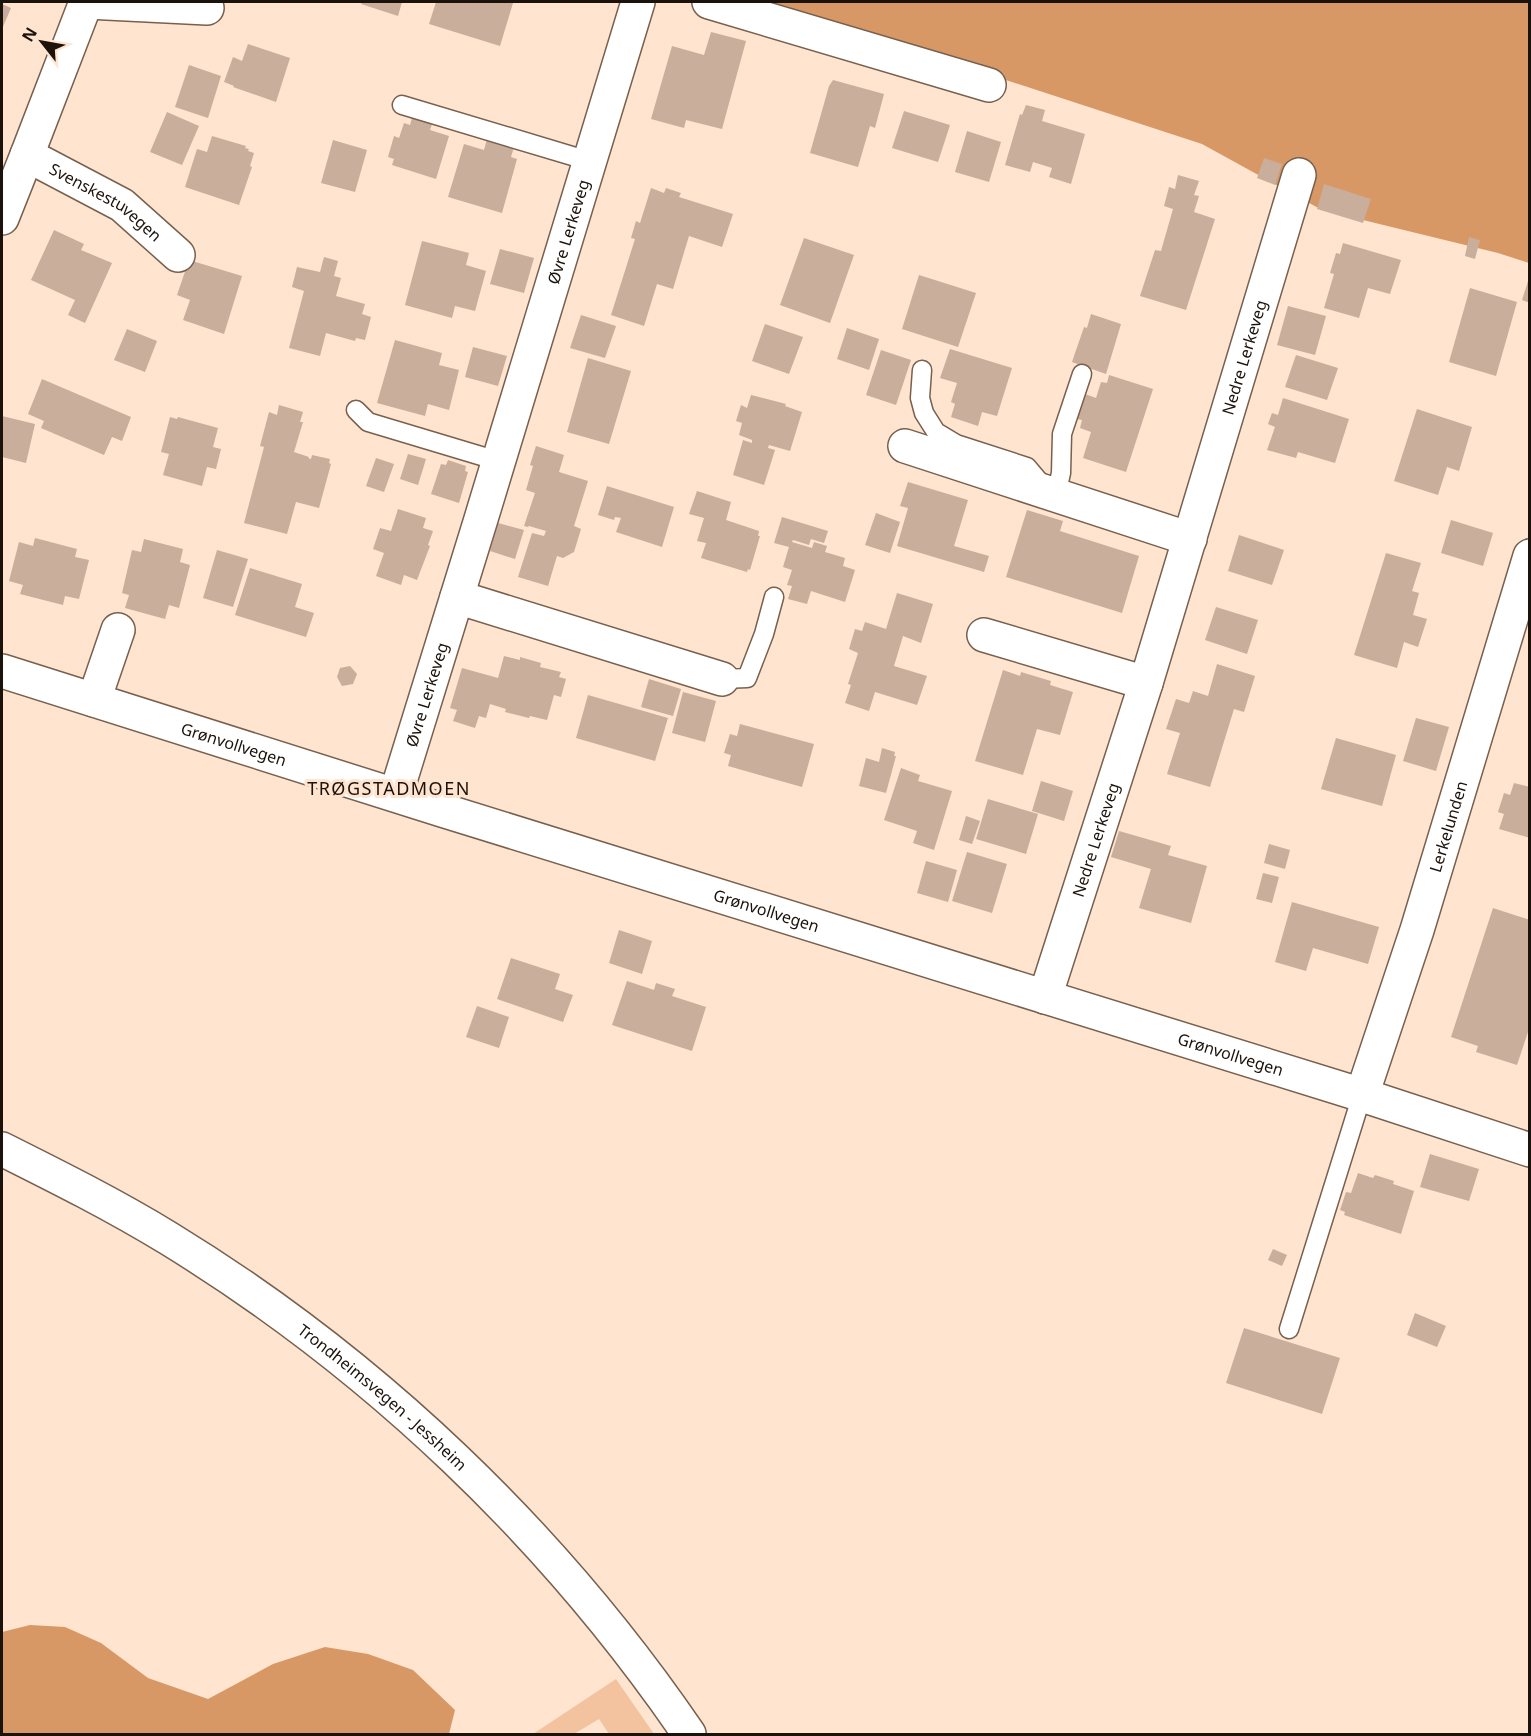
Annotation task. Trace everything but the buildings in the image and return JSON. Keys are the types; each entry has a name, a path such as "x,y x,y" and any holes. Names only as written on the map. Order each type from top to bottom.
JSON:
{"street":[{"name":"Svenskestuvegen","path":"2,218 87,2 207,8"},
{"name":"Øvre Lerkeveg","path":"396,794 638,2"},
{"path":"709,2 989,85"},
{"name":"Svenskestuvegen","path":"27,155 122,205 178,255"},
{"name":"Nedre Lerkeveg","path":"1045,997 1146,683 1299,176"},
{"path":"905,446 1190,539"},
{"name":"Lerkelunden","path":"1362,1095 1417,930 1530,556"},
{"path":"457,597 722,679"},
{"path":"94,700 118,630"},
{"path":"984,635 1146,683"},
{"name":"Grønvollvegen","path":"2,671 1362,1095 1530,1150"},
{"name":"Trondheimsvegen - Jessheim","path":"2,1149 82,1189 167,1237 282,1314 373,1385 461,1464 568,1576 618,1637 689,1734"}],"lane":[{"path":"402,105 589,161"},
{"path":"922,370 920,398 924,413 936,432 956,444 1027,467 1048,493 1061,473 1062,434 1082,374"},
{"path":"356,410 368,422 498,461"},
{"path":"722,679 747,678 764,634 774,597"},
{"path":"1289,1329 1362,1095"}],"shaded area":[{"path":"734,2 1529,2 1529,263 1498,253 1322,210 1202,144 966,67"},
{"path":"30,1625 65,1627 101,1643 148,1678 208,1699 273,1664 325,1647 368,1654 413,1670 455,1710 449,1734 2,1734 2,1632"},
{"path":"616,1679 654,1734 609,1734 599,1719 574,1734 533,1734"}],"district":[{"name":"TRØGSTADMOEN","path":"389,788"}]}
